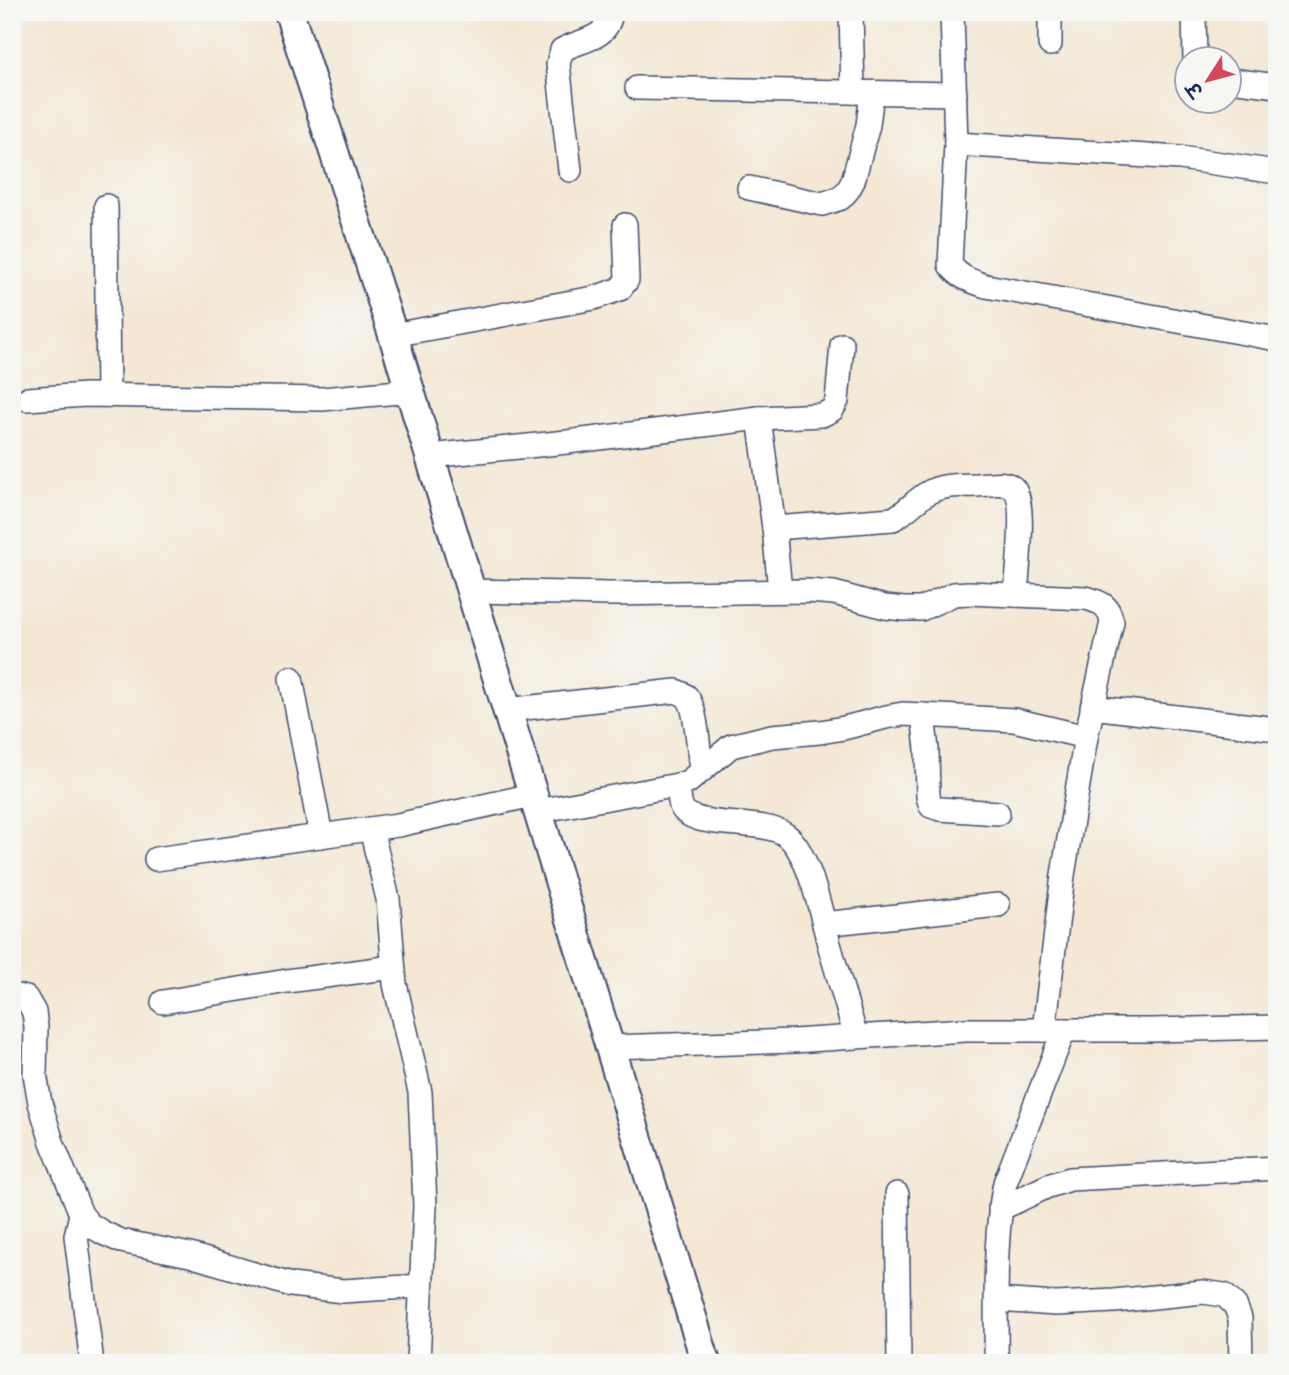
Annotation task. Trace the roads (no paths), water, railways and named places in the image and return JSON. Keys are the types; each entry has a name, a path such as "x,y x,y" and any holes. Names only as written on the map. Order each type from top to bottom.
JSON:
{"street":[{"path":"289,12 393,335 706,1363"},
{"path":"570,170 558,64 562,50 595,37 604,30 610,22 611,12"},
{"path":"749,188 822,204 841,198 848,190 853,181 868,125 851,12"},
{"path":"952,12 956,144 950,265 957,274 986,286 1277,339"},
{"path":"1050,12 1050,44"},
{"path":"1194,12 1195,46"},
{"path":"1244,82 1277,86"},
{"path":"636,88 955,94"},
{"path":"956,144 1180,158 1277,172"},
{"path":"106,206 108,395"},
{"path":"393,335 594,298 620,289 627,280 625,225"},
{"path":"430,456 759,418 821,415 832,410 837,401 842,345"},
{"path":"27,399 86,394 322,399 410,391"},
{"path":"759,418 780,591"},
{"path":"774,528 893,519 928,493 947,486 1012,486 1018,495 1021,511 1016,595"},
{"path":"471,591 610,594 808,590 834,593 885,607 904,609 920,609 954,594 1016,595 1086,598 1109,610 1112,622 1086,737 1063,874 1054,1030 1005,1183 1000,1209 996,1363"},
{"path":"291,678 321,836"},
{"path":"507,709 676,691 685,695 691,704 701,771"},
{"path":"1093,707 1277,729"},
{"path":"156,859 535,803 678,785 688,782 730,746 748,740 820,732 895,715 1014,720 1086,737"},
{"path":"923,715 928,749 928,797 931,806 998,813"},
{"path":"678,785 681,807 690,817 700,821 774,829 788,836 796,846 816,893 856,1037"},
{"path":"371,829 388,899 395,984 420,1092 425,1206 418,1363"},
{"path":"824,924 998,905"},
{"path":"163,1002 287,981 393,967"},
{"path":"12,996 26,998 34,1012 35,1074 40,1103 80,1214 89,1224 121,1241 190,1255 291,1285 343,1291 421,1286"},
{"path":"610,1047 793,1041 965,1030 1277,1027"},
{"path":"1000,1209 1048,1186 1070,1179 1277,1168"},
{"path":"897,1194 899,1363"},
{"path":"80,1214 76,1236 92,1363"},
{"path":"997,1300 1056,1304 1203,1292 1224,1294 1236,1305 1240,1318 1241,1363"}]}
